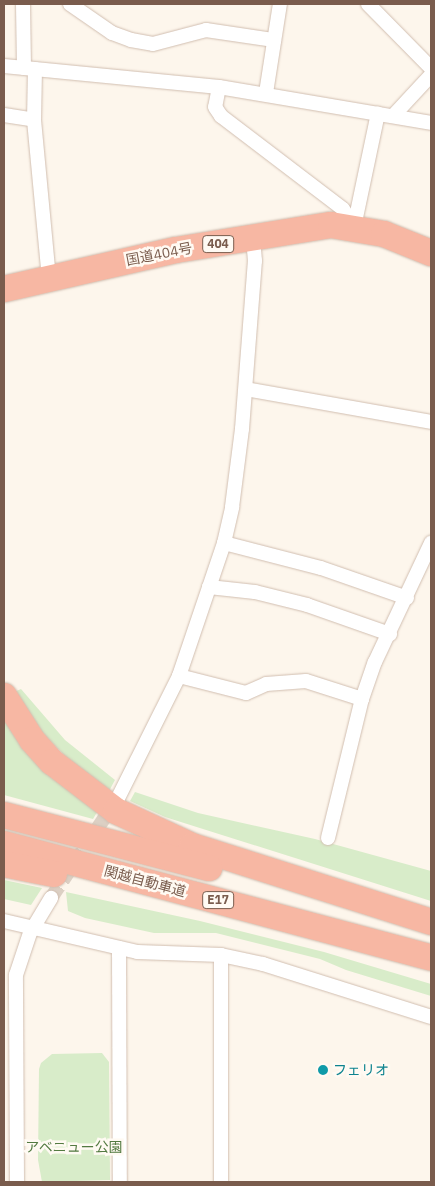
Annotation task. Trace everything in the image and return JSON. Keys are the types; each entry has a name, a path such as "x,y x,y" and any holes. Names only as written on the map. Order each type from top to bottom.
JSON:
{"highway":[{"name":"国道404号","path":"4,290 176,250 330,225 354,227 384,234 431,253"},
{"path":"4,696 27,732 52,762 93,796 131,819 228,859 431,922"},
{"name":"関越自動車道","path":"4,815 431,929"},
{"name":"関越自動車道","path":"4,844 428,958"},
{"path":"4,864 134,890 428,958"}],"street":[{"path":"24,4 49,279"},
{"path":"70,4 112,33 131,40 153,44 206,30 274,40"},
{"path":"266,93 280,4"},
{"path":"368,4 431,68"},
{"path":"4,66 266,93 431,123"},
{"path":"393,116 431,75"},
{"path":"219,87 215,107 221,116 343,208 354,227"},
{"path":"354,227 378,113"},
{"path":"4,116 34,120"},
{"path":"118,798 179,676 224,543 239,467 255,262 252,238"},
{"path":"246,389 431,422"},
{"path":"224,543 321,568 407,598"},
{"path":"328,838 362,699 431,543"},
{"path":"209,588 255,592 307,605 390,634"},
{"path":"179,676 246,693 266,684 306,681 362,699"},
{"path":"17,1182 16,975 34,927 51,898"},
{"path":"4,921 119,948 170,955 221,955 304,975 431,1017"},
{"path":"119,948 120,1182"},
{"path":"221,955 221,1182"}],"green space":[{"path":"21,689 65,740 115,780 109,791 77,768 35,725 14,692"},
{"path":"4,718 99,809 93,819 4,795"},
{"path":"135,792 198,813 315,839 431,871 431,901 165,817 130,801"},
{"path":"4,880 42,888 31,905 4,899"},
{"path":"66,892 200,921 324,952 431,984 431,996 346,970 320,959 216,933 154,933 85,918 68,911"},
{"name":"アベニュー公園","path":"102,1053 109,1062 110,1180 42,1182 38,1160 39,1069 41,1063 52,1054"}],"tunnel":[{"path":"51,898 115,802"}],"place":[{"name":"フェリオ","path":"323,1070"}]}
